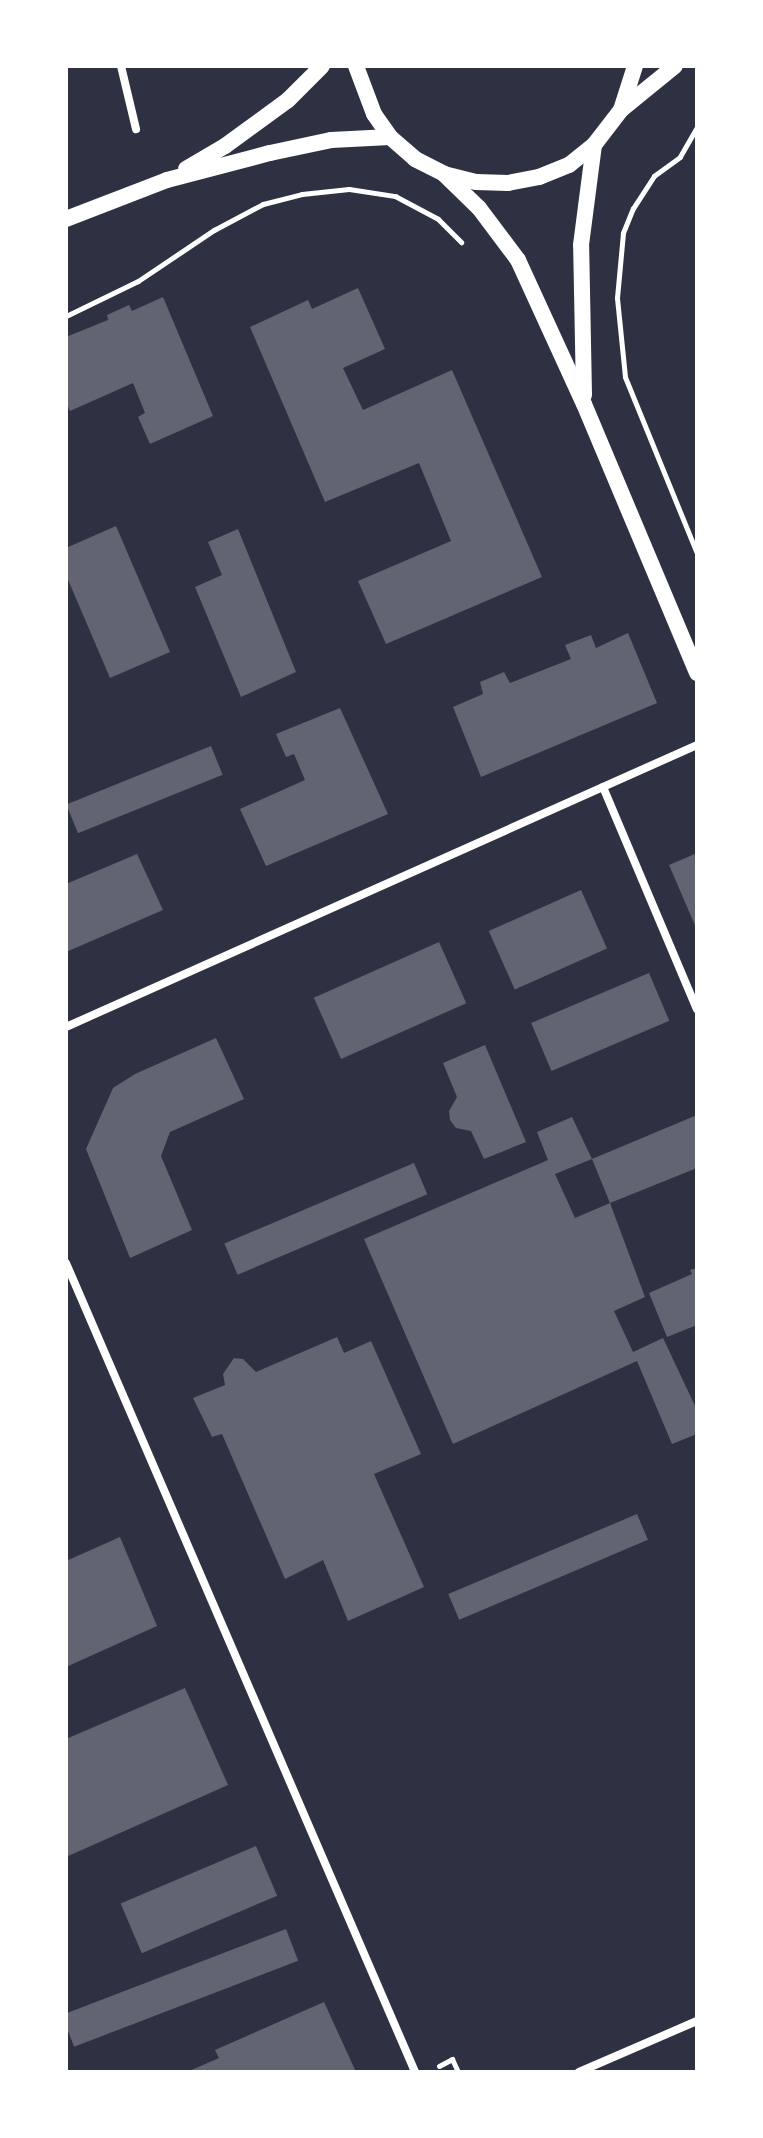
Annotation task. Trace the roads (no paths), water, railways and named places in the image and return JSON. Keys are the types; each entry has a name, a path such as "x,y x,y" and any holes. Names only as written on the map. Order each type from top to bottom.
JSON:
{"main road":[{"path":"167,180 236,139 288,100 322,66"},
{"path":"356,66 374,114 390,137 415,159 444,174 476,182 508,183 539,177 569,165 594,145 621,110 675,66"},
{"path":"621,110 635,66"},
{"path":"66,219 167,180 331,140 390,137"},
{"path":"584,404 581,245 594,145"},
{"path":"444,174 479,208 518,260 584,404 697,673"}],"street":[{"path":"121,66 136,129"},
{"path":"66,1027 697,745"},
{"path":"603,787 697,1009"},
{"path":"66,1263 415,2072"},
{"path":"579,2072 697,2021"}]}
